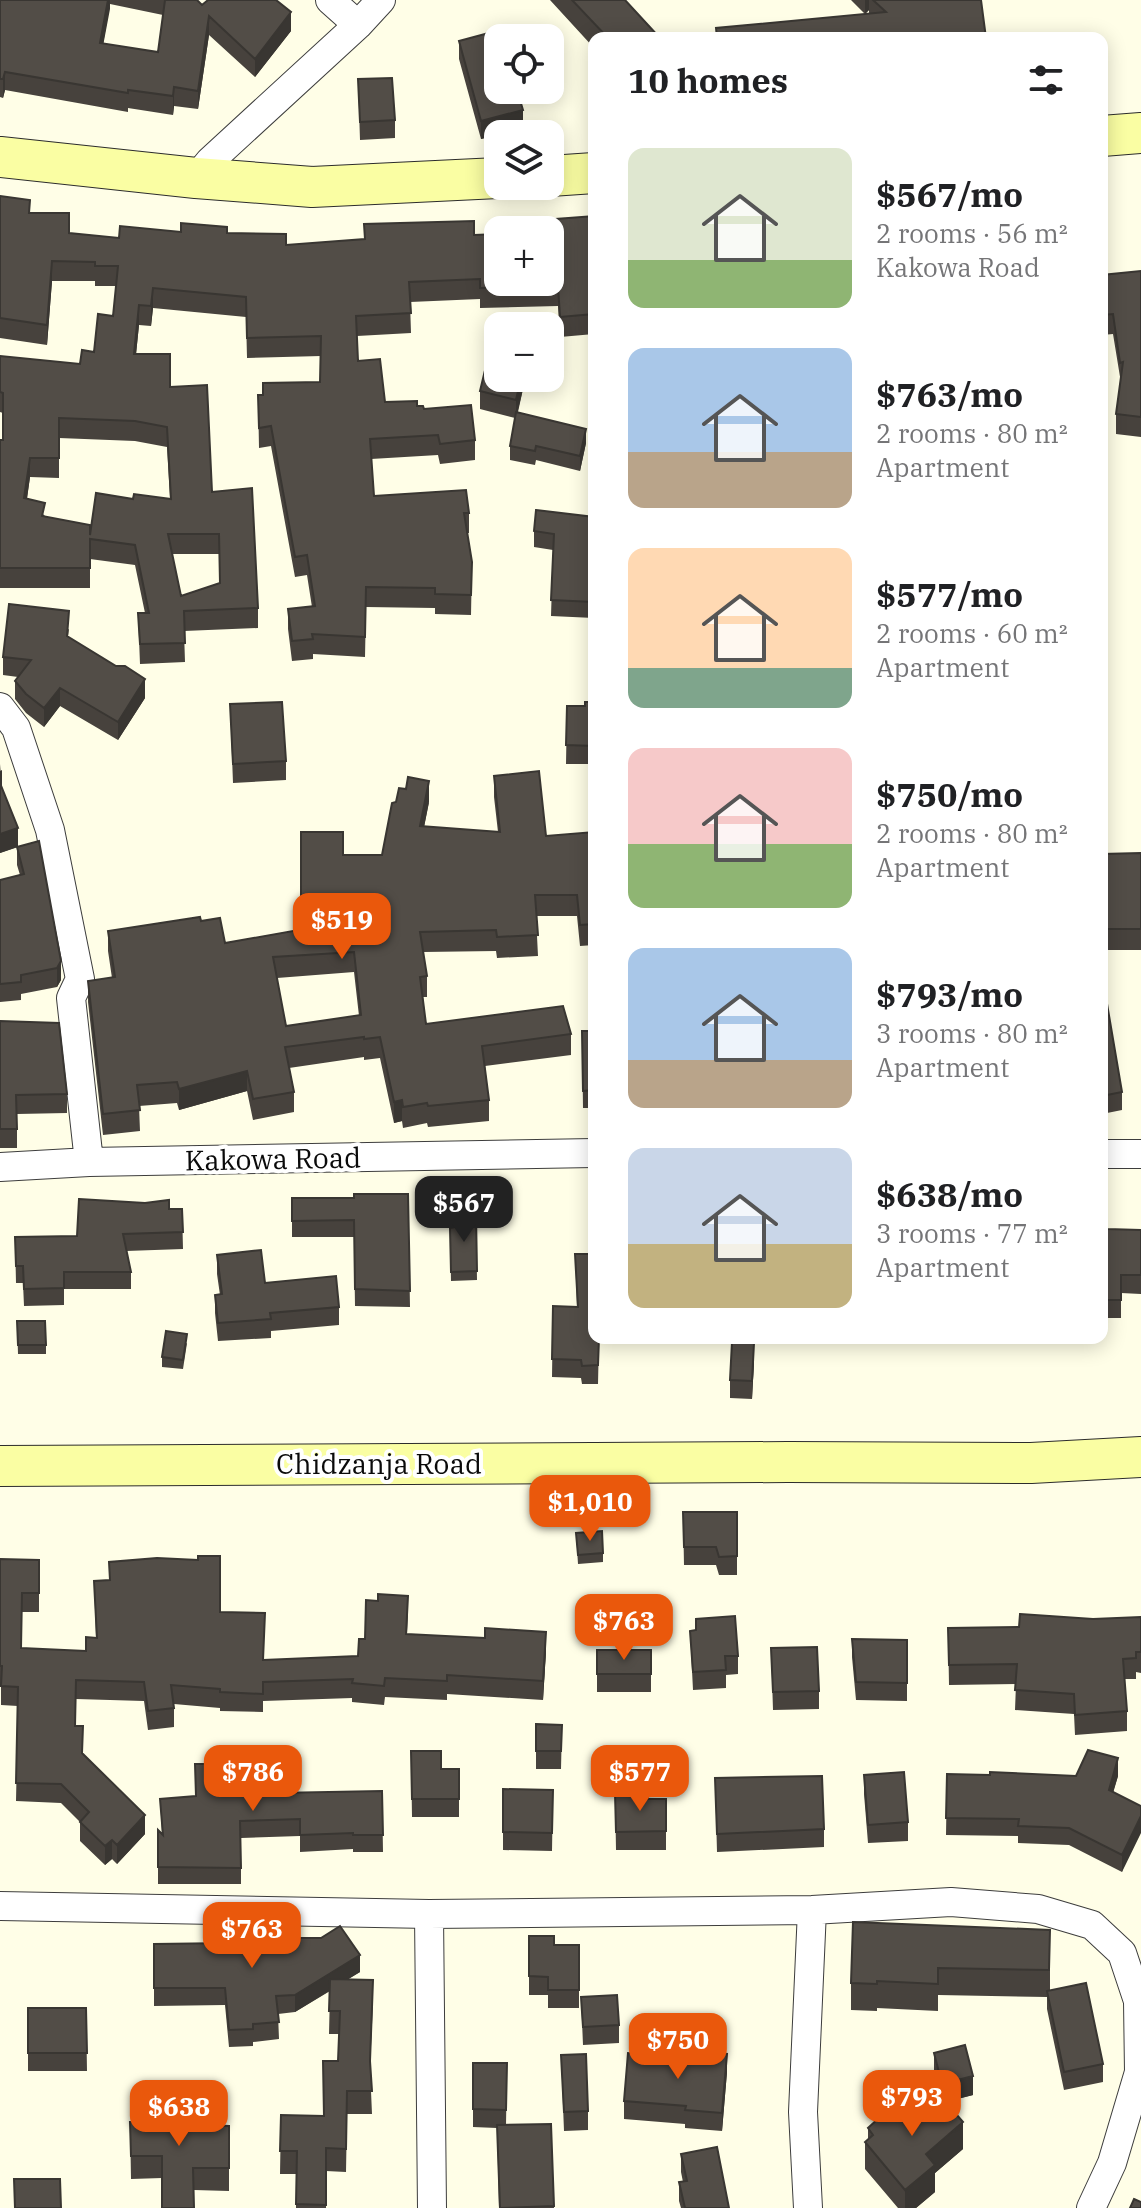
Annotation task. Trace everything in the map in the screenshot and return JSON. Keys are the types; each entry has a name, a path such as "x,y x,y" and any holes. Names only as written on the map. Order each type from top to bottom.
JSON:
{"street":[{"path":"330,0 358,25"},
{"path":"196,178 210,161 358,25 381,0"},
{"path":"1108,136 1141,133"},
{"path":"0,157 312,187 484,179"},
{"path":"564,175 588,173"},
{"path":"0,707 16,728 31,772 50,830 70,918 80,979 71,998 89,1162"},
{"name":"Kakowa Road","path":"0,1167 89,1162 588,1153"},
{"path":"1108,1154 1141,1154"},
{"name":"Chidzanja Road","path":"0,1466 1031,1463 1141,1457"},
{"path":"0,1906 429,1914 812,1910 951,1902 1038,1909 1092,1925 1122,1953 1138,2001 1139,2072 1112,2163 1091,2208"},
{"path":"808,2208 803,2112 812,1910"},
{"path":"429,1914 432,2208"}],"building":[{"path":"0,0 108,0 100,43 158,52 165,0 197,0 202,5 208,0 276,0 291,12 255,59 209,16 198,91 174,87 173,96 128,90 128,93 5,72 3,79 0,79"},
{"path":"572,0 625,0 654,32 602,32"},
{"path":"873,0 981,0 985,32 716,32 716,28 886,12"},
{"path":"484,34 484,104 521,104 523,110 481,121 459,41"},
{"path":"392,78 395,120 360,122 358,79"},
{"path":"0,196 30,200 29,213 69,213 69,233 119,238 120,226 181,232 181,223 227,227 227,233 286,234 286,245 365,239 364,224 474,221 474,235 484,235 484,288 480,288 480,279 409,282 411,313 356,316 358,361 380,359 385,402 417,401 417,406 424,409 471,405 475,440 440,444 438,435 370,439 374,496 466,490 469,513 464,513 472,562 471,595 435,594 435,588 366,587 365,637 312,634 313,639 292,641 288,609 315,606 307,555 295,557 271,426 259,428 258,395 263,395 263,383 320,382 321,336 247,338 246,297 153,288 151,306 139,305 134,354 170,354 170,387 207,385 212,492 252,488 258,608 184,611 185,643 140,644 138,613 149,613 135,545 90,539 90,568 0,568 3,393 0,392 0,356 80,364 82,350 94,352 98,314 113,316 118,266 52,261 47,325 0,318","holes":["59,418 135,421 167,427 171,499 134,494 133,499 96,493 90,535 90,525 42,516 45,503 24,498 30,458 59,458","168,534 219,534 220,583 181,596"]},
{"path":"588,216 588,315 564,317 564,312 560,312 559,296 564,296 564,218"},
{"path":"1141,271 1141,417 1116,414 1123,362 1120,363 1113,314 1108,314 1108,274"},
{"path":"484,392 518,392 516,400"},
{"path":"516,412 586,429 580,456 536,446 535,451 510,446"},
{"path":"536,510 588,516 588,602 551,600 554,534 534,531"},
{"path":"9,604 69,611 67,636 116,666 125,666 145,679 118,722 60,688 44,708 26,694 15,681 31,660 3,657"},
{"path":"282,702 286,761 233,764 230,704"},
{"path":"588,702 588,746 566,745 567,706 585,706"},
{"path":"539,771 546,836 588,832 588,924 580,925 577,895 535,895 538,935 497,937 496,930 420,932 427,976 420,977 426,1024 563,1006 571,1034 482,1046 489,1100 403,1107 402,1100 394,1102 380,1037 364,1037 285,1047 294,1092 253,1099 247,1071 179,1089 177,1082 137,1085 140,1110 103,1114 88,981 115,977 108,931 200,917 201,921 220,918 225,943 299,930 301,832 343,832 343,855 382,855 392,803 396,802 399,788 406,789 408,777 429,781 420,826 500,832 494,776","holes":["354,952 361,1015 286,1026 273,957"]},
{"path":"0,783 18,828 0,834"},
{"path":"39,841 61,961 57,968 21,975 21,982 0,984 0,880 24,874 17,847"},
{"path":"1141,853 1141,929 1108,929 1108,854"},
{"path":"1108,1010 1122,1092 1108,1095"},
{"path":"0,1021 59,1023 67,1094 16,1095 17,1129 0,1129"},
{"path":"582,1031 588,1031 588,1091 583,1091"},
{"path":"354,1194 408,1194 410,1291 355,1289 354,1220 292,1221 292,1198 354,1198"},
{"path":"79,1199 145,1203 169,1200 169,1209 182,1209 183,1232 123,1234 131,1272 64,1272 64,1288 24,1289 23,1266 16,1266 15,1237 77,1236"},
{"path":"455,1215 476,1215 477,1271 451,1272 450,1228 455,1227"},
{"path":"1108,1229 1141,1230 1141,1275 1121,1275 1121,1300 1108,1300"},
{"path":"261,1250 265,1283 336,1276 339,1307 270,1313 271,1319 218,1323 215,1295 222,1294 217,1255"},
{"path":"575,1254 588,1254 588,1344 599,1344 598,1365 582,1366 581,1360 552,1359 553,1306 578,1307"},
{"path":"17,1321 45,1321 46,1345 18,1345"},
{"path":"166,1331 187,1334 183,1360 162,1357"},
{"path":"732,1344 754,1344 752,1381 730,1380"},
{"path":"683,1512 737,1512 737,1556 719,1557 716,1547 684,1547"},
{"path":"602,1531 603,1553 578,1555 576,1533"},
{"path":"198,1556 220,1556 220,1612 265,1613 263,1660 358,1656 359,1639 365,1639 366,1600 378,1601 378,1594 408,1596 406,1634 485,1638 485,1628 546,1632 543,1681 447,1675 447,1681 385,1678 384,1686 352,1683 353,1679 263,1682 263,1694 171,1685 174,1708 148,1711 144,1682 76,1680 75,1726 83,1726 82,1753 145,1815 117,1845 112,1840 105,1846 80,1822 89,1812 61,1784 16,1783 18,1687 1,1686 0,1559 39,1560 39,1593 22,1593 21,1648 86,1651 86,1637 97,1638 94,1581 110,1580 109,1562 157,1558 198,1560"},
{"path":"1020,1614 1093,1619 1141,1617 1141,1652 1136,1652 1136,1658 1123,1659 1127,1711 1075,1715 1074,1694 1015,1690 1017,1664 949,1665 948,1628 1019,1627"},
{"path":"735,1616 738,1656 725,1656 726,1670 693,1672 690,1631 696,1630 696,1619"},
{"path":"852,1639 907,1640 907,1683 856,1682"},
{"path":"817,1647 819,1691 773,1692 771,1648"},
{"path":"597,1650 651,1650 651,1674 597,1674"},
{"path":"536,1724 562,1725 561,1751 536,1751"},
{"path":"1088,1750 1118,1758 1109,1790 1141,1806 1141,1816 1122,1855 1069,1828 1018,1826 1019,1819 946,1818 947,1774 990,1775 990,1772 1076,1776"},
{"path":"411,1751 441,1751 441,1769 459,1769 459,1799 412,1799"},
{"path":"274,1752 275,1793 382,1791 383,1835 300,1835 300,1819 240,1821 241,1868 158,1867 158,1830 163,1835 160,1799 196,1796 195,1764 242,1764 241,1753"},
{"path":"904,1772 908,1822 868,1825 864,1775"},
{"path":"822,1776 824,1829 717,1834 715,1778"},
{"path":"503,1789 553,1790 552,1833 503,1832"},
{"path":"647,1792 648,1799 666,1799 666,1831 616,1832 615,1793"},
{"path":"853,1922 1050,1930 1049,1970 938,1968 938,1984 851,1983"},
{"path":"260,1926 260,1938 321,1938 340,1926 360,1955 295,1995 276,1996 279,2022 253,2024 253,2029 229,2030 225,1988 154,1988 154,1944 232,1943 232,1927"},
{"path":"529,1936 554,1936 554,1945 579,1945 579,1990 548,1990 548,1977 529,1976"},
{"path":"330,1979 373,1980 372,2091 347,2091 346,2149 326,2148 326,2205 296,2204 297,2151 280,2151 281,2115 324,2116 323,2061 338,2061 340,2011 329,2011"},
{"path":"1086,1983 1103,2064 1064,2072 1047,1991"},
{"path":"617,1995 619,2025 583,2027 581,1997"},
{"path":"28,2008 86,2008 87,2053 28,2053"},
{"path":"965,2045 973,2076 942,2084 934,2053"},
{"path":"690,2050 727,2054 722,2113 685,2110 686,2106 624,2101 628,2053 689,2059"},
{"path":"586,2054 588,2111 564,2112 561,2055"},
{"path":"473,2063 507,2063 506,2110 473,2109"},
{"path":"934,2089 963,2122 926,2154 935,2165 905,2190 865,2142 873,2135 868,2128 889,2109 898,2120"},
{"path":"202,2105 202,2125 229,2126 229,2168 193,2168 194,2208 162,2208 162,2156 131,2156 130,2122 138,2122 138,2106"},
{"path":"551,2124 554,2206 500,2208 497,2125"},
{"path":"717,2147 729,2208 685,2208 679,2182 687,2181 681,2154"},
{"path":"14,2179 60,2179 61,2208 15,2208"},
{"path":"1134,2199 1141,2202 1141,2208 1130,2208"}]}
